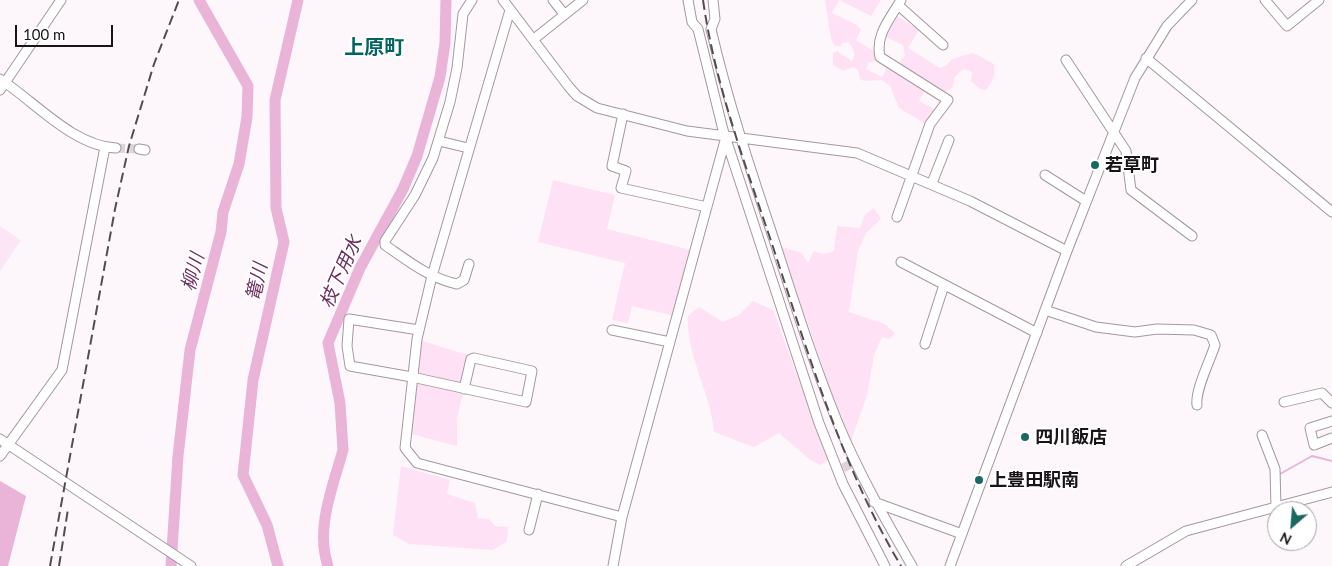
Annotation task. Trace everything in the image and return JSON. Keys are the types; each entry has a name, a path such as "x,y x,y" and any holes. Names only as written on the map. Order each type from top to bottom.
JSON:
{"street":[{"path":"61,0 2,84 58,124 105,148 116,148"},
{"path":"469,264 466,277 457,284 432,276 385,244 385,241 415,195 439,141 457,68 463,14 472,0"},
{"path":"503,0 534,38 557,74 578,96 598,108 687,131 857,152 932,183 1067,251"},
{"path":"553,0 564,14"},
{"path":"534,38 583,0"},
{"path":"688,0 692,22 698,29 726,137 820,423 847,466 874,502 912,566"},
{"path":"713,0 715,19 711,29 727,96 742,137 787,280 837,421 847,466 885,566"},
{"path":"950,566 1112,130 1146,58 1167,26 1192,0"},
{"path":"1265,0 1287,26 1319,0"},
{"path":"897,217 930,124 948,100 880,58 878,47 880,35 899,2 943,45"},
{"path":"510,10 468,148 419,330 412,376 405,448 412,460 622,517"},
{"path":"1146,58 1332,212"},
{"path":"1066,60 1126,150 1131,190 1192,236"},
{"path":"623,114 612,166 626,171 621,188 707,206"},
{"path":"613,566 622,517 726,137"},
{"path":"932,183 948,140"},
{"path":"439,141 468,148"},
{"path":"0,456 4,442 62,370 105,148"},
{"path":"1045,175 1086,201"},
{"path":"901,262 1037,332"},
{"path":"925,344 944,285"},
{"path":"1045,310 1096,327 1135,332 1157,329 1194,330 1211,335 1216,345 1209,367 1199,387 1197,405"},
{"path":"419,330 349,319 346,346 351,368 412,376 464,389 526,402 532,371 474,358 470,359 464,389"},
{"path":"612,330 670,342"},
{"path":"1284,402 1322,393 1332,403"},
{"path":"1332,421 1310,428 1314,445 1332,438"},
{"path":"1262,435 1275,469 1276,501"},
{"path":"4,442 191,566"},
{"path":"1296,501 1332,492"},
{"path":"529,530 538,494"},
{"path":"874,502 962,534"},
{"path":"1126,566 1186,531 1267,508"}],"shaded area":[{"path":"825,0 839,0 832,13 857,25 861,30 856,40 872,50 877,57 875,61 868,63 866,69 882,77 888,65 926,89 919,101 934,109 934,113 926,124 899,108 890,86 882,80 864,81 860,79 858,70 853,67 843,71 833,65 833,53 837,51 852,61 854,53 848,42 842,43 841,46 835,46 831,39"},
{"path":"839,0 881,0 871,16"},
{"path":"897,16 919,30 908,48 940,68 947,65 952,59 973,53 994,64 994,75 986,90 980,89 971,81 972,72 963,69 955,77 953,87 945,92 902,68 900,61 905,56 903,45 883,36"},
{"path":"553,180 615,195 607,229 691,250 675,316 632,306 628,323 612,320 625,263 538,242"},
{"path":"874,208 881,219 866,233 858,251 849,312 885,324 895,333 890,339 882,337 874,355 867,395 851,441 839,416 779,246 802,253 808,263 814,251 823,254 834,251 837,226 860,228 865,215"},
{"path":"0,226 21,240 0,271"},
{"path":"753,301 773,310 828,460 820,465 809,459 779,433 754,447 714,432 712,417 691,346 688,316 699,307 723,322 739,315"},
{"path":"420,340 467,355 469,366 457,419 457,446 411,434"},
{"path":"401,466 450,480 447,494 475,503 478,518 489,519 495,526 508,527 507,541 493,550 409,544 393,535"},
{"path":"0,481 26,496 8,566 0,566"}],"waterway":[{"name":"柳川","path":"171,566 178,456 190,350 221,232 223,212 239,164 247,117 248,86 199,0"},
{"name":"篭川","path":"278,566 267,525 243,475 253,380 284,242 276,208 275,100 298,0"},
{"name":"枝下用水","path":"328,566 323,537 324,523 330,493 343,450 340,403 328,343 360,268 403,189 417,156 440,77 445,43 446,0"},
{"path":"1280,474 1312,456 1332,461"}],"tunnel":[{"path":"116,148 139,149"},
{"path":"843,468 851,464"}],"railway":[{"path":"50,566 115,209 129,146 154,64 179,0"},
{"path":"703,0 715,63 732,125 814,370 828,410 861,490 901,566"},
{"path":"59,566 68,509"}],"place":[{"name":"若草町","path":"1095,165"},
{"name":"四川飯店","path":"1025,437"},
{"name":"上豊田駅南","path":"979,480"}],"district":[{"name":"上原町","path":"374,48"}]}
